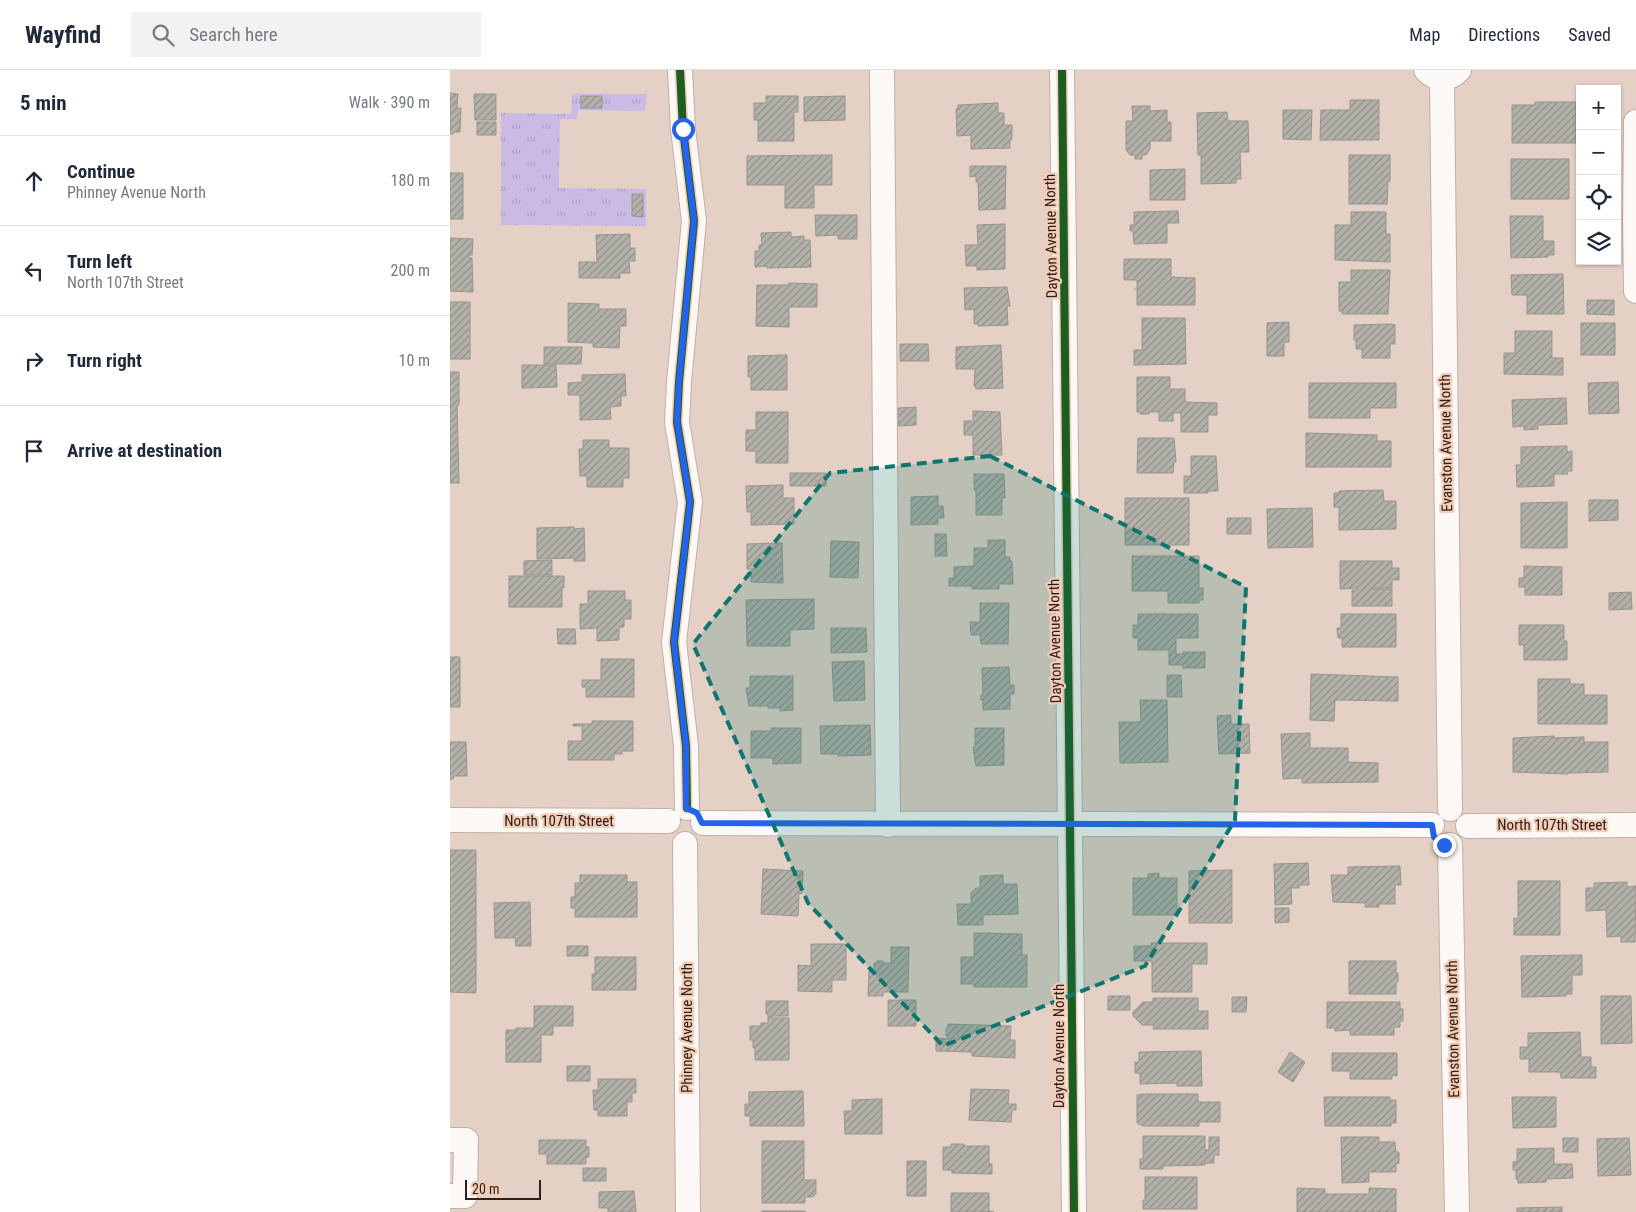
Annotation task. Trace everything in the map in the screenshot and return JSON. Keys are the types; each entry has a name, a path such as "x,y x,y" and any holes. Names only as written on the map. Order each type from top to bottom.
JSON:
{"street":[{"path":"680,70 683,129 694,220 677,422 690,502 674,642 686,746 686,818"},
{"path":"882,70 888,825"},
{"name":"Dayton Avenue North","path":"1062,70 1074,1212"},
{"name":"Evanston Avenue North","path":"1442,72 1450,809"},
{"path":"1636,122 1636,291"},
{"path":"1450,809 1459,811 1464,815 1468,831 1462,841 1444,845 1434,837 1433,819 1442,810 1450,809"},
{"name":"North 107th Street","path":"450,820 686,818 888,825 1432,825"},
{"name":"Phinney Avenue North","path":"686,818 668,830 674,840 685,844 688,1212"},
{"name":"North 107th Street","path":"1468,826 1636,825"},
{"name":"Evanston Avenue North","path":"1450,845 1457,1212"},
{"path":"450,1196 465,1196 458,1140"}],"highlighted area":[{"path":"990,456 1246,587 1235,820 1145,966 943,1046 808,903 693,644 830,473"}],"green space":[{"path":"572,94 647,94 645,111 578,110 577,119 560,119 559,185 559,188 646,189 646,226 501,225 501,113 571,114"}],"building":[{"path":"450,93 458,94 457,108 461,108 460,132 454,132 453,134 450,134"},
{"path":"474,94 496,94 496,120 475,120"},
{"path":"581,96 602,96 602,108 581,108"},
{"path":"766,96 798,96 798,112 794,112 794,141 758,141 758,120 754,120 754,103 766,103"},
{"path":"845,96 845,120 804,121 804,97"},
{"path":"1350,100 1379,100 1379,140 1320,140 1321,110 1350,110"},
{"path":"1535,102 1576,102 1576,143 1512,143 1512,105 1535,105"},
{"path":"998,103 998,113 1004,113 1004,125 1012,125 1010,148 971,149 971,135 957,136 956,109 958,109 958,105"},
{"path":"1132,106 1150,106 1150,111 1167,110 1167,122 1171,122 1171,141 1150,141 1150,149 1146,155 1142,155 1142,159 1135,159 1135,155 1130,155 1126,150 1126,121 1133,121"},
{"path":"1283,110 1312,110 1311,140 1283,139"},
{"path":"1227,112 1228,121 1248,121 1249,152 1240,152 1241,179 1236,179 1236,183 1201,184 1201,155 1198,155 1197,113"},
{"path":"477,122 496,122 496,135 477,135"},
{"path":"832,155 832,185 814,185 814,208 785,208 785,185 747,185 747,156"},
{"path":"1349,155 1390,155 1390,181 1388,181 1387,204 1349,204"},
{"path":"1511,159 1569,159 1569,199 1511,199"},
{"path":"970,166 1006,166 1005,209 979,210 978,182 976,182 976,176 970,177"},
{"path":"1185,169 1185,200 1150,200 1150,170"},
{"path":"450,173 463,173 463,219 450,219"},
{"path":"632,194 643,194 643,217 632,216"},
{"path":"1178,211 1179,223 1167,223 1167,243 1134,244 1133,231 1130,231 1130,225 1134,225 1134,212"},
{"path":"1351,212 1386,212 1386,234 1390,234 1390,262 1335,260 1335,225 1351,225"},
{"path":"815,215 857,215 857,239 838,239 838,235 816,236"},
{"path":"1510,216 1543,216 1543,241 1554,241 1554,255 1548,255 1548,257 1511,258"},
{"path":"1005,224 1005,269 977,270 977,266 966,266 965,245 978,245 977,225"},
{"path":"791,232 791,237 804,236 804,240 810,240 811,267 755,267 755,251 759,251 759,245 762,245 761,233"},
{"path":"630,234 630,248 635,248 635,261 629,261 630,273 620,273 620,278 579,278 579,262 597,262 596,235"},
{"path":"450,238 473,239 472,255 469,255 469,258 472,258 473,292 450,291"},
{"path":"1124,259 1171,259 1171,277 1195,278 1195,305 1137,305 1137,280 1124,280"},
{"path":"1351,270 1390,270 1388,314 1342,314 1342,311 1339,311 1339,282 1351,282"},
{"path":"1563,274 1564,314 1527,314 1527,295 1512,295 1511,275"},
{"path":"789,283 817,284 817,307 789,307 789,327 756,326 757,285 788,285"},
{"path":"1007,287 1010,306 1007,306 1008,325 978,326 978,324 974,324 974,309 965,310 964,288"},
{"path":"1587,300 1614,300 1614,315 1587,314"},
{"path":"450,302 470,302 470,359 450,359"},
{"path":"568,303 599,304 599,309 626,309 626,326 620,326 619,348 593,347 593,343 568,342"},
{"path":"1142,318 1185,318 1186,364 1134,365 1134,350 1142,350"},
{"path":"1289,322 1289,342 1284,342 1284,356 1267,356 1267,323"},
{"path":"1581,323 1615,323 1615,355 1581,355"},
{"path":"1354,325 1395,325 1395,344 1390,344 1390,358 1362,358 1362,349 1356,349"},
{"path":"1515,331 1552,331 1552,358 1563,358 1563,375 1504,374 1504,353 1515,353"},
{"path":"900,344 928,344 929,361 900,361"},
{"path":"1001,345 1003,388 976,389 974,386 975,369 956,369 956,347"},
{"path":"544,347 582,347 581,364 544,364"},
{"path":"787,355 787,390 751,390 751,377 748,377 748,356"},
{"path":"522,365 556,365 557,387 522,388"},
{"path":"450,372 459,372 459,405 457,405 459,483 450,483"},
{"path":"625,374 626,396 621,396 621,406 610,407 611,419 580,420 580,395 568,395 568,383 582,382 582,375"},
{"path":"1137,377 1170,377 1170,389 1185,389 1185,402 1217,403 1217,415 1208,415 1208,432 1181,432 1181,413 1173,413 1173,421 1159,421 1159,412 1140,414 1140,412 1137,412"},
{"path":"1618,382 1619,413 1589,414 1588,383"},
{"path":"1309,383 1396,383 1396,408 1370,408 1370,418 1309,418"},
{"path":"1566,398 1567,424 1538,425 1538,429 1524,430 1524,426 1513,427 1512,400"},
{"path":"916,407 916,425 898,426 898,408"},
{"path":"973,411 1000,412 1002,455 973,455 973,435 964,435 964,421 973,421"},
{"path":"756,412 788,412 788,463 756,463 756,451 746,451 746,430 756,430"},
{"path":"1306,433 1377,435 1377,441 1391,441 1391,467 1306,467"},
{"path":"1138,438 1174,438 1176,462 1174,462 1173,473 1137,473"},
{"path":"583,440 609,440 609,448 629,448 629,478 623,478 623,487 587,487 587,476 580,476 579,449 583,449"},
{"path":"1567,446 1567,452 1572,451 1572,471 1567,471 1568,474 1554,474 1554,486 1517,487 1516,465 1521,465 1521,447"},
{"path":"1191,456 1216,456 1218,491 1184,493 1184,476 1191,476"},
{"path":"790,473 826,473 826,486 790,486"},
{"path":"974,474 1004,474 1005,498 1002,498 1002,515 976,515"},
{"path":"783,485 783,498 794,498 794,524 751,525 751,512 747,512 746,486"},
{"path":"1383,490 1384,501 1396,501 1396,529 1339,530 1339,507 1334,507 1334,493 1339,493 1339,491"},
{"path":"938,496 938,506 943,506 944,518 938,518 938,524 911,525 911,497"},
{"path":"1125,498 1189,498 1189,545 1125,545"},
{"path":"1589,500 1618,500 1618,520 1589,521"},
{"path":"1567,502 1567,548 1521,548 1521,503"},
{"path":"1312,508 1313,547 1268,548 1267,509"},
{"path":"1227,518 1251,518 1251,534 1227,534"},
{"path":"574,527 574,529 584,528 585,561 574,561 574,558 537,559 537,528"},
{"path":"935,534 946,534 947,556 935,556"},
{"path":"988,540 1005,540 1005,557 1010,557 1010,561 1012,561 1013,584 999,584 999,589 972,589 972,586 949,586 949,578 954,578 954,567 974,566 974,548 988,548"},
{"path":"831,541 859,542 858,578 830,577"},
{"path":"782,543 783,583 751,582 751,569 747,569 747,544"},
{"path":"1132,556 1199,556 1199,588 1203,588 1203,600 1199,600 1199,603 1168,603 1168,591 1132,591"},
{"path":"552,560 552,575 524,575 524,561"},
{"path":"1340,561 1392,561 1392,568 1399,568 1399,580 1392,580 1392,588 1371,589 1392,589 1392,606 1352,606 1352,590 1357,590 1357,588 1340,589"},
{"path":"1524,566 1562,567 1562,595 1525,595 1525,587 1519,587 1519,578 1524,578"},
{"path":"509,576 564,576 562,607 509,607"},
{"path":"588,591 625,591 625,600 631,600 631,619 624,619 624,627 619,627 619,640 597,641 597,628 580,629 580,604 588,604"},
{"path":"1631,592 1632,609 1609,610 1609,593"},
{"path":"814,599 814,629 790,630 790,646 747,646 746,600"},
{"path":"980,603 1009,603 1008,644 981,644 980,635 971,635 970,622 980,622"},
{"path":"1138,614 1198,614 1198,638 1176,638 1176,654 1183,654 1183,652 1205,652 1205,668 1183,668 1183,665 1169,665 1169,650 1138,650 1138,638 1133,638 1133,625 1138,625"},
{"path":"1341,614 1396,614 1396,647 1342,647 1342,638 1338,638 1337,628 1341,628"},
{"path":"1519,625 1564,625 1564,641 1567,641 1567,660 1524,660 1524,645 1519,645"},
{"path":"831,628 866,628 867,652 831,653"},
{"path":"557,629 575,629 576,644 558,644"},
{"path":"450,657 460,657 460,707 450,707"},
{"path":"601,659 634,659 634,697 586,697 586,687 582,687 582,680 601,680"},
{"path":"864,661 865,700 834,701 832,662"},
{"path":"1009,667 1010,685 1014,685 1014,694 1010,694 1010,709 983,710 983,700 981,700 981,695 983,695 982,668"},
{"path":"1311,674 1398,677 1398,701 1335,700 1334,721 1310,720"},
{"path":"1167,675 1181,675 1182,697 1167,697"},
{"path":"750,676 793,676 793,710 780,711 780,708 768,708 768,706 749,706 746,688 750,688"},
{"path":"1538,679 1570,679 1570,684 1584,684 1584,695 1607,695 1607,724 1538,724"},
{"path":"1140,700 1167,700 1168,762 1120,763 1119,722 1141,722"},
{"path":"1231,715 1231,724 1249,724 1250,753 1219,754 1217,716"},
{"path":"592,721 633,721 633,751 622,751 622,754 614,754 614,760 568,760 568,741 582,741 582,726 573,726 573,724 592,724"},
{"path":"870,725 871,755 838,756 838,754 821,754 820,726"},
{"path":"771,728 801,728 801,763 773,764 773,758 751,758 751,731 771,731"},
{"path":"975,728 1004,728 1004,765 976,766 973,747 975,747"},
{"path":"1310,733 1310,748 1348,748 1348,762 1378,763 1378,782 1302,783 1302,778 1283,779 1281,734"},
{"path":"1554,736 1554,738 1584,737 1584,742 1608,742 1608,772 1568,774 1513,772 1513,738"},
{"path":"450,742 466,742 467,776 454,776 453,779 450,779"},
{"path":"450,850 476,850 476,993 450,992"},
{"path":"1308,863 1309,885 1299,885 1299,888 1291,888 1292,904 1275,905 1274,864"},
{"path":"1400,866 1401,885 1395,885 1395,904 1379,904 1379,907 1365,907 1365,903 1333,902 1331,875 1348,875 1348,867"},
{"path":"763,869 803,871 802,894 799,893 798,916 761,914"},
{"path":"1232,870 1232,923 1189,923 1189,871"},
{"path":"1159,873 1159,878 1177,878 1177,915 1133,915 1133,878 1148,878 1148,874"},
{"path":"580,875 627,875 627,882 637,882 637,917 575,917 575,908 571,908 571,897 575,897 575,883 580,883"},
{"path":"1003,875 1003,884 1017,884 1018,914 983,915 983,925 958,925 957,904 971,904 971,893 976,888 980,888 980,876"},
{"path":"1518,881 1560,881 1560,935 1514,935 1514,918 1518,919"},
{"path":"1627,882 1627,887 1636,886 1635,942 1621,942 1621,936 1607,937 1606,910 1586,911 1586,888 1594,888 1594,883"},
{"path":"530,902 531,946 516,946 515,938 495,938 494,903"},
{"path":"1275,908 1289,908 1289,922 1275,923"},
{"path":"974,933 1022,934 1022,955 1027,955 1027,987 974,987 974,984 961,984 961,957 974,957"},
{"path":"1151,943 1207,943 1207,964 1192,964 1192,992 1152,992 1152,961 1134,961 1134,946 1151,946"},
{"path":"811,944 846,944 846,980 832,980 832,992 798,991 798,965 811,966"},
{"path":"567,946 588,946 588,956 567,956"},
{"path":"891,947 909,947 908,992 883,992 883,996 868,996 869,971 874,971 874,963 877,963 877,961 891,963"},
{"path":"1582,955 1582,975 1572,975 1572,994 1566,994 1566,996 1522,997 1521,956"},
{"path":"595,957 636,957 636,990 592,990 592,974 595,974"},
{"path":"1349,961 1396,961 1398,982 1396,982 1396,994 1349,994"},
{"path":"1108,996 1130,996 1130,1010 1108,1010"},
{"path":"1601,996 1631,996 1632,1043 1601,1044"},
{"path":"1232,997 1247,997 1246,1012 1232,1012"},
{"path":"1153,998 1198,998 1198,1011 1208,1011 1208,1029 1153,1029 1154,1025 1142,1025 1133,1016 1133,1012 1143,1002 1153,1002"},
{"path":"888,1000 916,1000 916,1026 888,1026"},
{"path":"766,1001 788,1001 788,1016 772,1016 772,1018 789,1018 789,1060 755,1060 753,1040 750,1040 750,1026 761,1026 761,1023 768,1023"},
{"path":"1327,1002 1400,1002 1400,1009 1403,1009 1403,1021 1400,1021 1400,1027 1394,1027 1394,1035 1350,1035 1350,1030 1335,1031 1335,1028 1327,1028"},
{"path":"534,1006 573,1006 573,1026 553,1026 553,1035 541,1035 541,1062 506,1062 506,1030 534,1028"},
{"path":"948,1024 1011,1026 1010,1040 1015,1040 1015,1058 972,1056 972,1052 936,1051 936,1038 948,1039 946,1028 948,1028"},
{"path":"1580,1032 1581,1057 1591,1057 1591,1067 1596,1067 1596,1078 1561,1078 1560,1072 1529,1072 1529,1059 1520,1059 1520,1047 1528,1047 1528,1033"},
{"path":"1201,1051 1202,1086 1177,1086 1177,1083 1140,1084 1140,1073 1135,1073 1135,1062 1139,1062 1139,1052"},
{"path":"1290,1052 1305,1062 1293,1082 1278,1072"},
{"path":"1332,1053 1397,1053 1397,1076 1392,1075 1392,1079 1350,1079 1350,1071 1332,1071"},
{"path":"567,1066 590,1066 590,1081 567,1081"},
{"path":"598,1079 636,1079 636,1093 632,1093 632,1102 627,1102 627,1116 598,1116 598,1110 594,1110 593,1090 598,1090"},
{"path":"971,1089 1009,1090 1008,1104 1016,1104 1016,1110 1012,1110 1011,1122 969,1120"},
{"path":"803,1091 804,1126 750,1126 750,1116 745,1116 745,1104 749,1104 749,1092"},
{"path":"1198,1094 1198,1102 1220,1102 1220,1122 1199,1122 1199,1126 1143,1126 1137,1123 1137,1095"},
{"path":"1324,1097 1390,1097 1390,1100 1396,1100 1396,1123 1391,1123 1391,1126 1325,1126"},
{"path":"1512,1097 1556,1097 1556,1127 1513,1128"},
{"path":"882,1099 882,1134 845,1134 844,1111 852,1111 852,1100"},
{"path":"1143,1136 1205,1136 1205,1150 1209,1150 1209,1137 1219,1137 1219,1155 1214,1155 1214,1163 1205,1163 1205,1165 1163,1166 1163,1169 1140,1169 1140,1159 1143,1159"},
{"path":"1341,1137 1379,1137 1379,1142 1395,1142 1396,1152 1399,1152 1399,1163 1396,1164 1396,1172 1369,1172 1369,1182 1342,1183"},
{"path":"1563,1138 1578,1138 1578,1152 1563,1152"},
{"path":"1629,1138 1631,1175 1598,1176 1597,1139"},
{"path":"539,1140 586,1140 586,1147 589,1147 589,1157 586,1157 586,1164 547,1164 547,1154 539,1154"},
{"path":"762,1141 804,1141 804,1180 816,1180 816,1194 812,1197 805,1197 805,1203 762,1203"},
{"path":"951,1144 989,1146 989,1164 992,1164 992,1174 952,1173 952,1170 943,1170 943,1147 951,1147"},
{"path":"1554,1148 1554,1164 1572,1164 1573,1178 1546,1179 1546,1182 1518,1183 1516,1170 1513,1170 1513,1162 1517,1162 1517,1149"},
{"path":"907,1161 926,1161 926,1196 907,1196"},
{"path":"583,1168 606,1168 606,1181 583,1181"},
{"path":"1145,1177 1197,1177 1197,1209 1143,1209"},
{"path":"1297,1188 1325,1189 1325,1194 1369,1194 1369,1188 1396,1189 1396,1212 1297,1212"},
{"path":"634,1191 636,1212 608,1212 608,1208 599,1208 599,1192"},
{"path":"951,1193 989,1193 989,1211 994,1212 951,1212"},
{"path":"1562,1207 1562,1212 1517,1212 1517,1208"},
{"path":"805,1211 805,1212 762,1212"}],"cycle path":[{"path":"680,70 683,129 694,221 677,422 690,502 674,642 686,746 687,808"},
{"path":"1062,70 1074,1212"}],"route":[{"path":"683,129 694,220 677,422 690,502 674,642 686,746 686,808 697,813 702,823 1432,825 1434,837 1444,845"}]}
